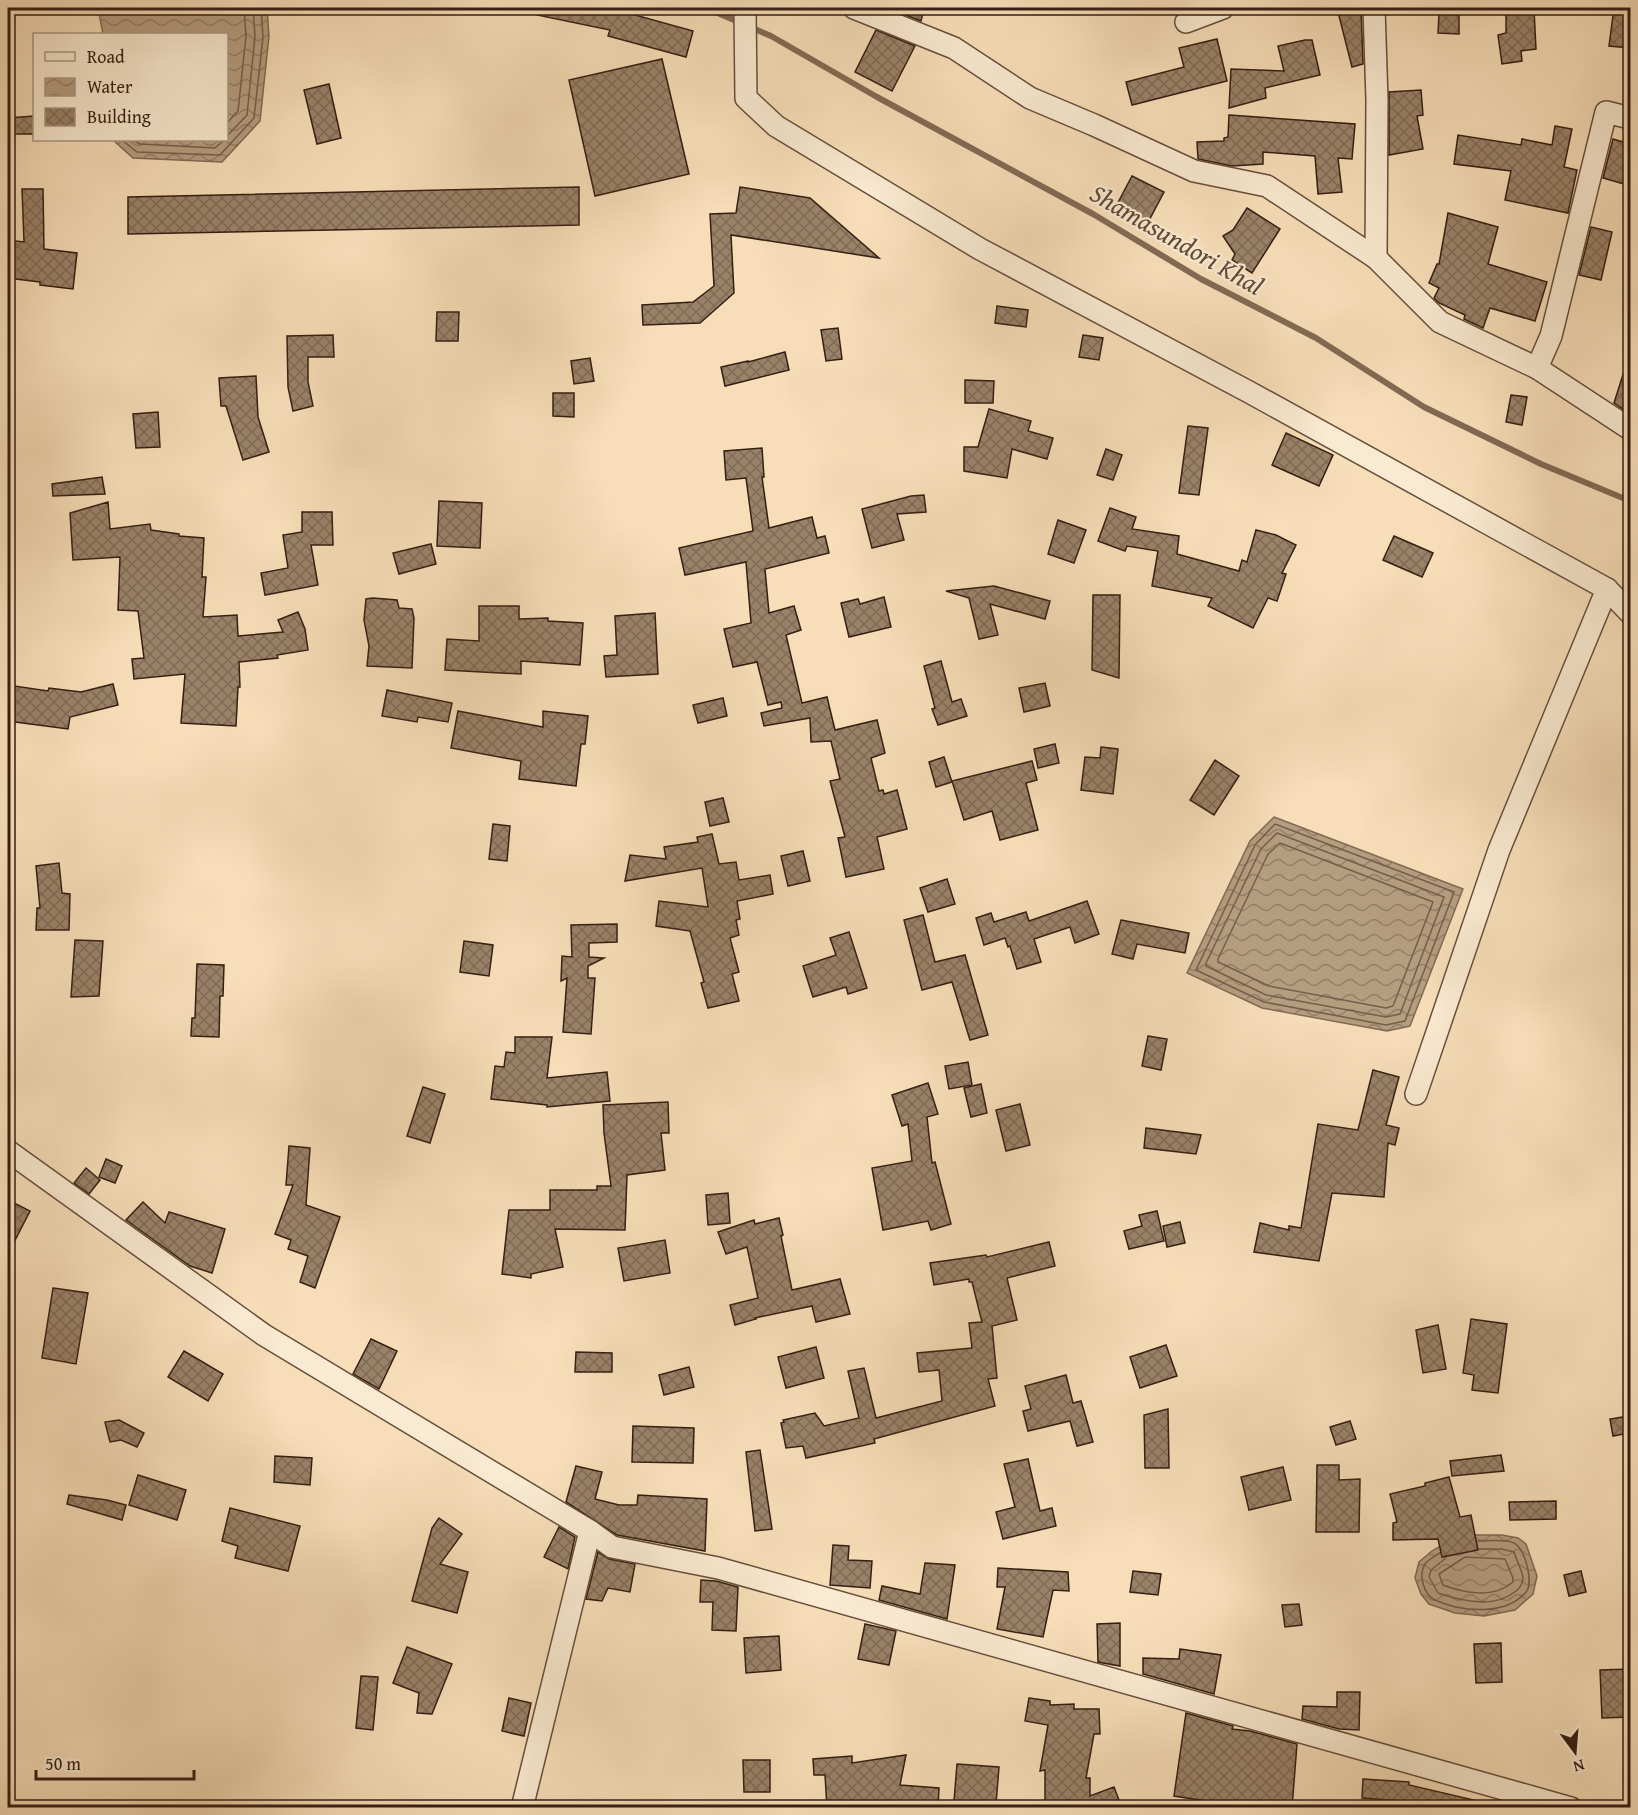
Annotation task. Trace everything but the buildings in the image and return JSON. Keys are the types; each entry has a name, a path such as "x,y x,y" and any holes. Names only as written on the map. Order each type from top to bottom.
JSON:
{"street":[{"path":"745,8 746,98 776,126 980,249 1250,392 1607,589 1630,613"},
{"path":"854,8 954,48 1030,98 1194,171 1267,186 1376,258 1440,322 1537,368 1630,429"},
{"path":"1186,22 1223,8"},
{"path":"1374,8 1377,100 1376,258"},
{"path":"1537,368 1551,336 1606,112 1630,118"},
{"path":"1416,1094 1499,850 1607,589"},
{"path":"8,1151 264,1335 591,1531 612,1547 717,1568 1571,1808"},
{"path":"522,1808 591,1531"}],"water":[{"path":"98,8 267,8 269,36 260,121 222,162 133,158 114,141 228,141 228,33 103,33"},
{"path":"1274,817 1463,889 1410,1026 1387,1031 1262,1008 1187,973 1250,841"},
{"path":"1459,1535 1502,1535 1518,1538 1526,1544 1537,1576 1533,1594 1515,1610 1484,1616 1455,1613 1429,1604 1421,1594 1415,1578 1419,1562 1432,1551"}],"waterway":[{"name":"Shamasundori Khal","path":"706,8 741,23"},
{"name":"Shamasundori Khal","path":"750,27 771,36 877,97 1093,214 1201,279 1316,338 1424,407 1541,464 1630,501"}]}
